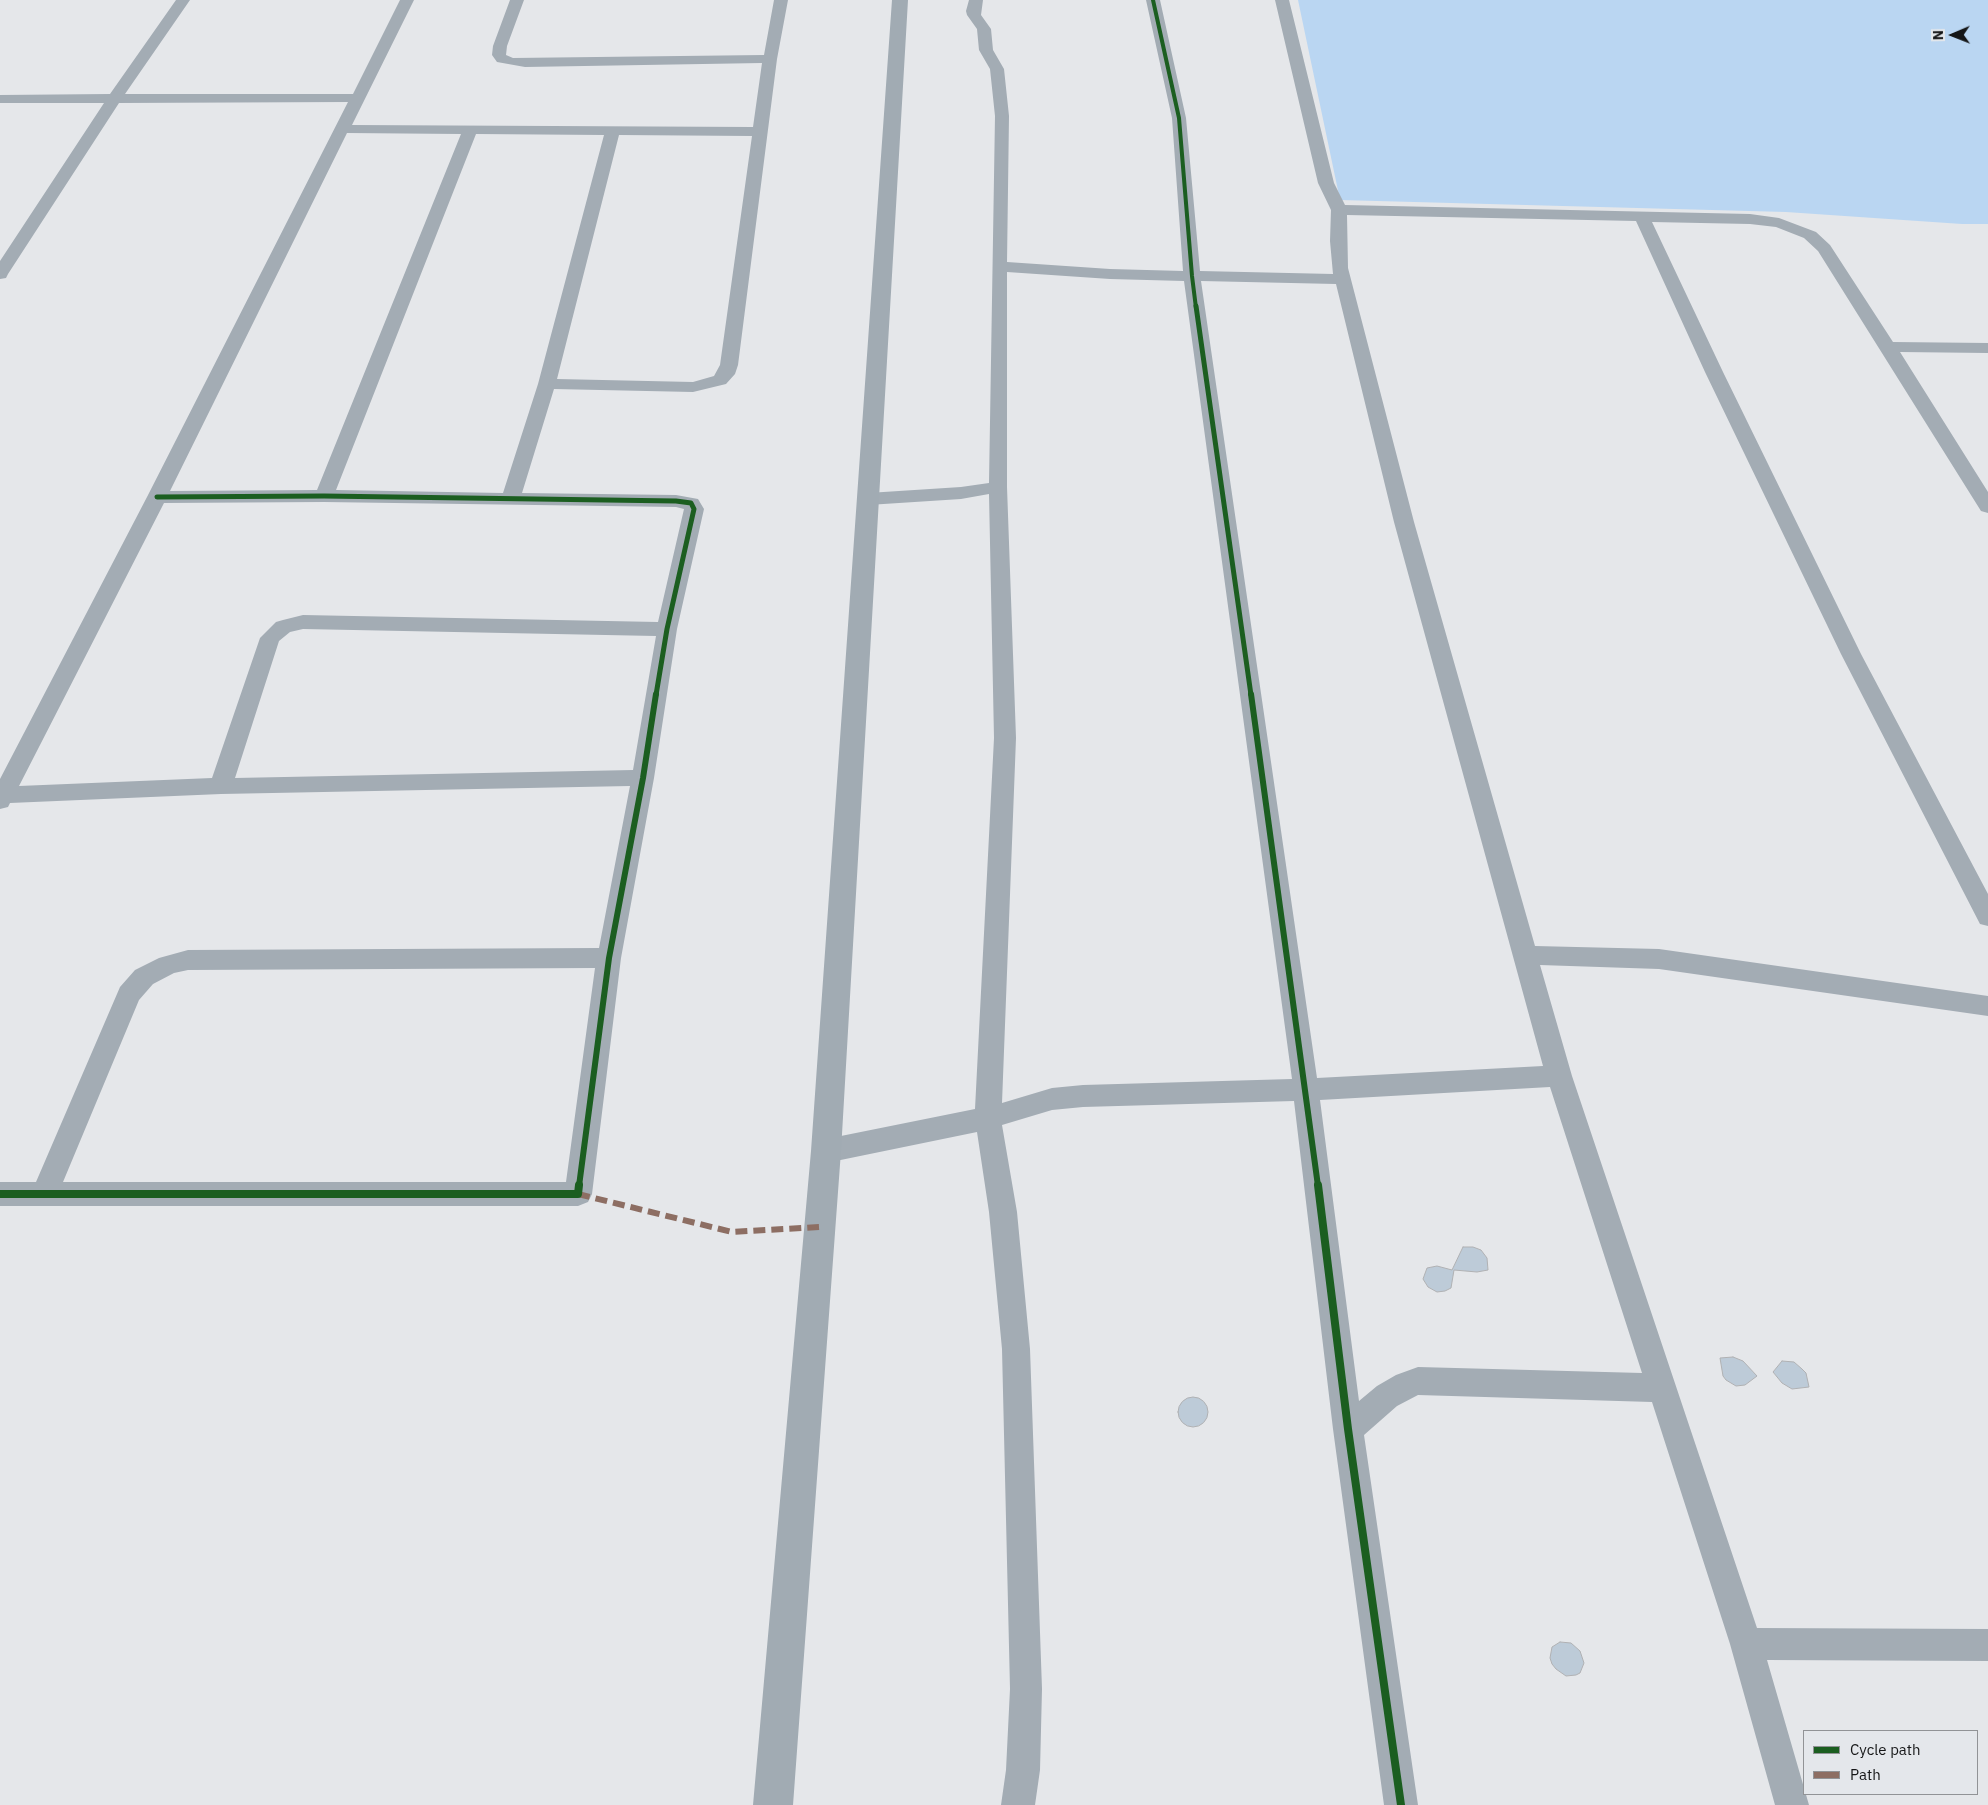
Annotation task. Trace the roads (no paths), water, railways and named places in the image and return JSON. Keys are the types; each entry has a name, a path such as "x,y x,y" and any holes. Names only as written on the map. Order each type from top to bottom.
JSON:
{"street":[{"path":"0,274 114,99 183,0"},
{"path":"2,798 157,497 407,0"},
{"path":"517,0 500,46 499,55 502,59 512,62 525,64 770,59"},
{"path":"547,384 693,387 720,380 726,374 770,59 781,0"},
{"path":"773,1805 826,1151 900,0"},
{"path":"976,0 973,11 974,15 984,29 986,50 997,69 1002,116 998,487 1005,738 988,1118 1003,1212 1016,1349 1026,1688 1023,1770 1018,1805"},
{"path":"1152,0 1179,118 1192,276 1306,1090 1348,1428 1402,1805"},
{"path":"1282,0 1326,183 1338,210 1338,241 1343,279 1404,522 1559,1076 1746,1644 1792,1805"},
{"path":"0,99 357,98"},
{"path":"342,128 760,132"},
{"path":"324,496 470,130"},
{"path":"510,499 547,384 612,132"},
{"path":"1338,210 1750,219 1779,223 1810,235 1824,248 1988,507"},
{"path":"1642,218 1714,372 1851,654 1988,917"},
{"path":"999,266 1110,274 1343,279"},
{"path":"1888,347 1988,348"},
{"path":"868,499 961,493 998,487"},
{"path":"0,1194 578,1194 609,958 643,778 668,629 694,508 691,503 324,496 157,497"},
{"path":"221,786 270,638 283,627 303,622 668,629"},
{"path":"2,798 221,786 643,778"},
{"path":"1525,955 1660,959 1988,1006"},
{"path":"45,1193 129,994 144,977 168,965 188,960 609,958"},
{"path":"826,1151 988,1118 1052,1098 1306,1090 1559,1076"},
{"path":"1348,1428 1387,1396 1406,1385 1418,1381 1662,1388"},
{"path":"1746,1644 1988,1645"}]}
